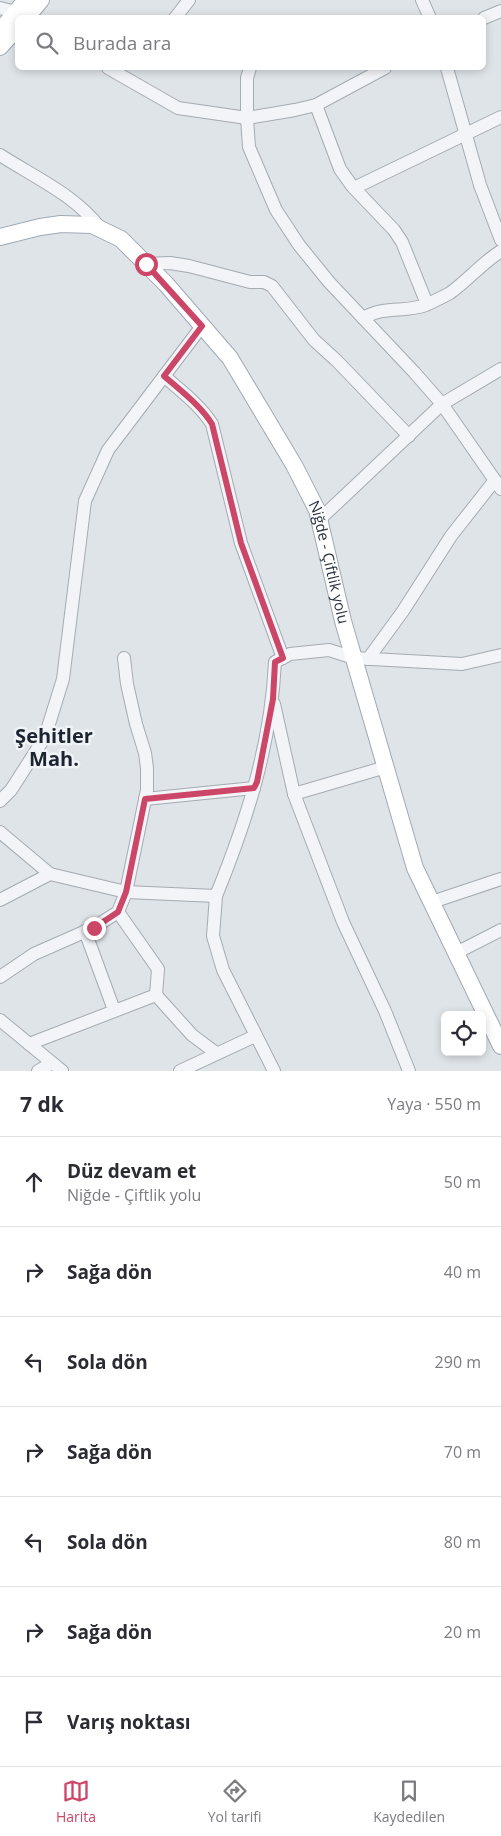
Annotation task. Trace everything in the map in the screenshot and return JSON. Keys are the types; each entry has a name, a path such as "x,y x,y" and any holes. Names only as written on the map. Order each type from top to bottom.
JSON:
{"main road":[{"path":"18,14 41,0"},
{"path":"0,31 15,17"},
{"path":"0,47 15,20"},
{"name":"Niğde - Çiftlik yolu","path":"0,237 61,224 92,225 100,228 120,239 146,264 230,358 294,465 317,510 344,621 361,658 386,767 415,868 501,1046"}],"street":[{"path":"178,15 190,0"},
{"path":"422,0 429,15"},
{"path":"486,17 501,11"},
{"path":"117,70 130,73 178,108 247,118 316,105 381,70"},
{"path":"249,70 247,78 249,147 276,210 299,245 328,282 442,404 498,485 451,536 403,611 361,658"},
{"path":"448,70 480,185 496,215 501,240"},
{"path":"316,105 340,169 354,188 394,230 402,242 427,304"},
{"path":"354,188 501,117"},
{"path":"0,155 74,201 91,216 100,228"},
{"path":"363,318 373,312 386,309 415,308 450,293 492,256 501,251"},
{"path":"146,264 170,263 189,266 250,282 264,282 272,286 314,340 337,361 408,436"},
{"path":"0,801 6,787 45,737 63,679 85,501 108,450 202,326"},
{"path":"319,520 442,404 501,370"},
{"path":"164,376 199,406 212,424 241,543 283,658"},
{"path":"274,1071 223,970 213,936 216,896 245,822 257,782 273,699 275,662 290,654 329,650 361,658 462,664 501,656"},
{"path":"0,976 34,954 86,931 118,912 126,892 145,799 147,780 145,752 134,716 124,658"},
{"path":"273,699 294,794 343,922 385,1011 409,1071"},
{"path":"294,794 386,767"},
{"path":"145,799 254,788"},
{"path":"0,832 50,874 126,892 216,896"},
{"path":"0,900 50,874"},
{"path":"432,902 501,879"},
{"path":"118,912 158,968 156,995 192,1035 216,1053"},
{"path":"456,953 501,930"},
{"path":"86,931 114,1010"},
{"path":"29,1044 156,995"},
{"path":"0,1020 57,1067"},
{"path":"180,1071 255,1036"},
{"path":"38,1071 57,1067"}],"district":[{"name":"Şehitler Mah.","path":"54,748"}],"route":[{"path":"94,928 118,912 126,892 145,799 254,788 257,782 273,699 275,662 283,658 241,543 212,424 193,400 164,376 202,326 146,264"}]}
